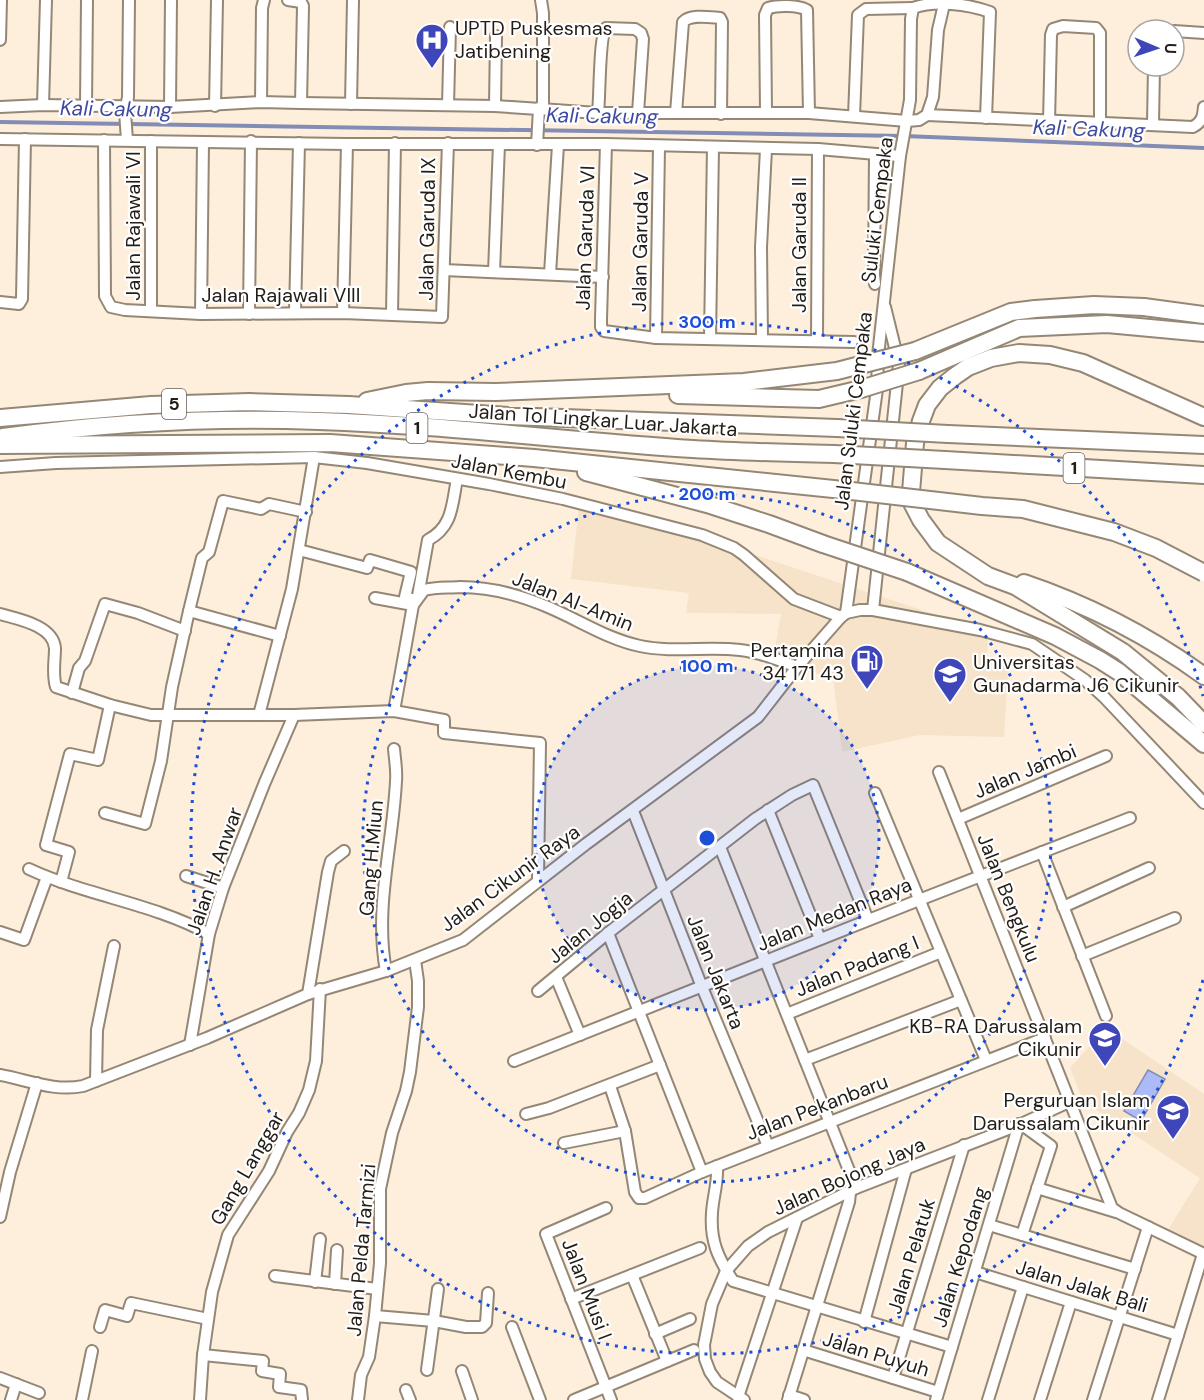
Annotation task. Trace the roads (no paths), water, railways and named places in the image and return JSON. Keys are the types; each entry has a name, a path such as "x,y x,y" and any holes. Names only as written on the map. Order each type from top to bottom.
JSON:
{"highway":[{"path":"349,405 406,393 428,391 496,392 744,382 837,371 915,351 1011,312 1035,309 1094,304 1144,307 1204,315"},
{"path":"596,388 646,394 819,399 869,389 919,371 1015,329 1107,324 1204,333"},
{"path":"1132,325 1204,346"},
{"path":"1204,417 1083,363 1050,355 1019,353 991,358 968,367 940,388 927,405 918,432 911,470 911,501 921,520 938,543 988,576 1015,586 1123,651 1178,697 1204,724"},
{"name":"Jalan Tol Lingkar Luar Jakarta","path":"0,418 161,405 249,402 349,405 508,416 1204,445"},
{"name":"Jalan Tol Lingkar Luar Jakarta","path":"0,437 80,427 199,421 319,421 586,439 694,449 834,454 1204,476"},
{"path":"0,445 330,443 534,458 1023,509 1114,532 1156,548 1204,573"},
{"path":"534,458 707,504 906,572 1055,636 1100,660 1119,672 1204,744"},
{"path":"1015,586 1015,580 1062,596 1103,615 1141,634 1204,676"}],"street":[{"path":"0,40 1,0"},
{"path":"44,105 46,0"},
{"path":"86,106 87,0"},
{"path":"126,136 129,0"},
{"path":"170,102 171,0"},
{"path":"215,106 216,0"},
{"path":"261,102 264,0"},
{"path":"288,0 301,2 303,6 301,103"},
{"path":"351,104 353,0"},
{"path":"537,140 541,108 543,14 541,0"},
{"path":"927,115 935,82 938,30 944,2"},
{"path":"854,116 858,15 866,9 914,8 944,2 988,11 991,15 986,118"},
{"path":"766,112 765,15 768,8 776,7 807,10 808,113"},
{"name":"Suluki Cempaka","path":"884,304 900,156 911,84 911,20 914,8"},
{"path":"676,113 683,22 689,17 715,17 720,18 722,22 720,114"},
{"path":"1049,122 1050,35 1053,29 1063,26 1096,28 1101,33 1100,123"},
{"path":"448,105 450,27"},
{"path":"598,113 603,30 606,28 634,29 641,33 643,39 638,113"},
{"path":"1186,32 1204,33"},
{"path":"495,106 496,36"},
{"path":"1153,124 1154,78"},
{"path":"0,107 44,105 126,109 170,102 215,106 261,102 448,105 541,108 598,113 808,113 854,116 906,125"},
{"name":"Suluki Cempaka","path":"906,125 927,115 1193,127 1199,124 1204,107"},
{"path":"0,139 104,140 126,136 151,141 347,144 448,142 499,144 537,140 558,145 818,149 900,156"},
{"path":"0,302 19,304 22,299 25,139"},
{"name":"Jalan Rajawali VIII","path":"104,140 105,296 111,307 201,314 343,313 443,316"},
{"name":"Jalan Rajawali VI","path":"151,141 151,311"},
{"path":"249,314 251,141"},
{"path":"201,314 203,142"},
{"name":"Jalan Garuda IX","path":"443,316 444,216 448,142"},
{"path":"295,313 299,143"},
{"path":"392,314 395,143"},
{"path":"343,313 347,144"},
{"path":"494,272 499,144"},
{"name":"Jalan Garuda VI","path":"606,144 601,324 604,331 656,338"},
{"path":"550,274 558,145"},
{"name":"Jalan Garuda V","path":"656,338 659,147"},
{"path":"710,339 712,147"},
{"path":"762,339 761,247 766,149"},
{"name":"Jalan Garuda II","path":"817,341 818,149"},
{"path":"875,155 875,284"},
{"path":"444,270 603,277"},
{"name":"Jalan Suluki Cempaka","path":"873,610 899,364 884,304"},
{"name":"Jalan Suluki Cempaka","path":"843,615 869,389 884,304"},
{"path":"656,338 854,342"},
{"path":"869,389 898,388"},
{"path":"259,715 299,550 314,457"},
{"name":"Jalan Kembu","path":"0,467 56,463 314,457 367,463 563,499 702,535 734,548 794,599 843,615"},
{"path":"394,711 428,540 448,523 457,479"},
{"path":"105,813 145,824 161,761 172,687 189,611 202,558 209,552 223,501 242,507 261,509 269,504 306,512"},
{"path":"299,550 367,568 370,560 411,572 405,597 415,601"},
{"name":"Jalan Al-Amin","path":"415,601 424,590 492,589 542,604 580,624 638,646 656,649 742,650 797,667"},
{"path":"375,598 415,601"},
{"path":"72,693 79,668 85,661 105,604 138,613 185,631"},
{"path":"843,615 860,610 873,610 980,630 1032,644 1084,680 1104,697 1204,803"},
{"path":"189,611 280,636"},
{"path":"0,614 29,622 51,638 55,645 54,680 56,687 138,713 169,716 394,711 444,720 444,733 540,743 538,880"},
{"name":"Jalan Cikunir Raya","path":"0,1075 70,1089 190,1045 320,989 386,971 463,940 538,880 758,717 797,667 843,615"},
{"path":"61,882 69,852 46,845 70,754 98,760 110,705"},
{"name":"Jalan H. Anwar","path":"190,1045 209,934 224,888 265,782 294,715"},
{"name":"Gang H.Miun","path":"386,971 382,945 383,903 396,779 394,749"},
{"name":"Jalan Jambi","path":"958,819 1106,756"},
{"name":"Jalan Bengkulu","path":"939,772 1112,1208 1119,1213"},
{"name":"Jalan Jogja","path":"538,991 608,933 768,810 813,785 868,920"},
{"path":"875,793 986,1060"},
{"path":"768,810 820,939"},
{"name":"Jalan Jakarta","path":"633,811 768,1146"},
{"name":"Jalan Medan Raya","path":"514,1061 1130,818"},
{"path":"720,847 830,1122 853,1191 788,1398 804,1400"},
{"path":"308,994 328,872 331,861 344,851"},
{"path":"1042,852 1106,1016"},
{"path":"29,868 61,882 162,913 209,934"},
{"path":"1063,907 1149,868"},
{"path":"186,876 224,888"},
{"path":"0,932 24,940 47,877"},
{"path":"1082,956 1175,918"},
{"path":"608,933 702,1172"},
{"path":"96,1081 97,1030 114,946"},
{"name":"Jalan Padang I","path":"787,1014 941,952"},
{"name":"Jalan Pelda Tarmizi","path":"358,1400 361,1375 369,1357 375,1316 380,1263 380,1189 392,1133 410,1072 418,1007 415,960"},
{"path":"556,977 580,1035"},
{"name":"Gang Langgar","path":"201,1400 203,1355 212,1292 228,1235 269,1171 309,1090 316,1061 320,989"},
{"path":"805,1060 961,1000"},
{"name":"Jalan Pekanbaru","path":"625,1131 635,1192 639,1198 645,1198 717,1166 1045,1038"},
{"path":"526,1114 610,1086 660,1065"},
{"path":"0,1217 10,1172 37,1083"},
{"path":"564,1143 625,1131 610,1086"},
{"name":"Jalan Bojong Jaya","path":"742,1399 717,1382 710,1372 704,1352 706,1328 712,1304 726,1271 748,1246 768,1232 853,1191 1069,1102"},
{"path":"1020,1124 1051,1146 1022,1235"},
{"name":"Jalan Kepodang","path":"937,1396 1020,1124"},
{"name":"Jalan Pelatuk","path":"893,1378 964,1145"},
{"path":"717,1166 718,1183 712,1213 713,1243 733,1281 952,1347"},
{"path":"864,1322 906,1170"},
{"path":"1037,1188 1119,1213 1203,1254 1158,1400"},
{"name":"Jalan Musi I","path":"606,1208 546,1234 611,1400"},
{"path":"742,1399 772,1294 797,1218"},
{"path":"989,1225 1135,1269"},
{"path":"1093,1400 1148,1227"},
{"path":"315,1282 320,1239"},
{"path":"571,1299 700,1248"},
{"path":"335,1284 337,1250"},
{"name":"Jalan Jalak Bali","path":"975,1272 1178,1335"},
{"path":"632,1275 667,1361"},
{"path":"275,1276 377,1289"},
{"path":"988,1400 1023,1287"},
{"path":"427,1371 438,1289"},
{"path":"375,1316 434,1321 466,1327 484,1327 488,1293"},
{"path":"1040,1400 1071,1302"},
{"path":"100,1327 105,1311 127,1316 130,1303 208,1319"},
{"path":"656,1334 690,1319"},
{"path":"512,1327 540,1400"},
{"path":"574,1400 694,1350"},
{"name":"Jalan Puyuh","path":"803,1350 893,1378 937,1396"},
{"path":"82,1400 92,1351"},
{"path":"203,1355 262,1361 262,1371 280,1374 279,1387 301,1390 302,1400"},
{"path":"462,1371 472,1400"},
{"path":"0,1378 39,1393"},
{"path":"10,1400 16,1384"}],"water":[{"path":"1148,1070 1165,1079 1141,1121 1124,1111"}],"waterway":[{"name":"Kali Cakung","path":"0,122 904,136 1204,148"}],"place":[{"name":"UPTD Puskesmas Jatibening","path":"432,69"},
{"name":"Pertamina 34 171 43","path":"867,690"},
{"name":"Universitas Gunadarma J6 Cikunir","path":"950,703"},
{"name":"KB-RA Darussalam Cikunir","path":"1105,1067"},
{"name":"Perguruan Islam Darussalam Cikunir","path":"1173,1140"}]}
